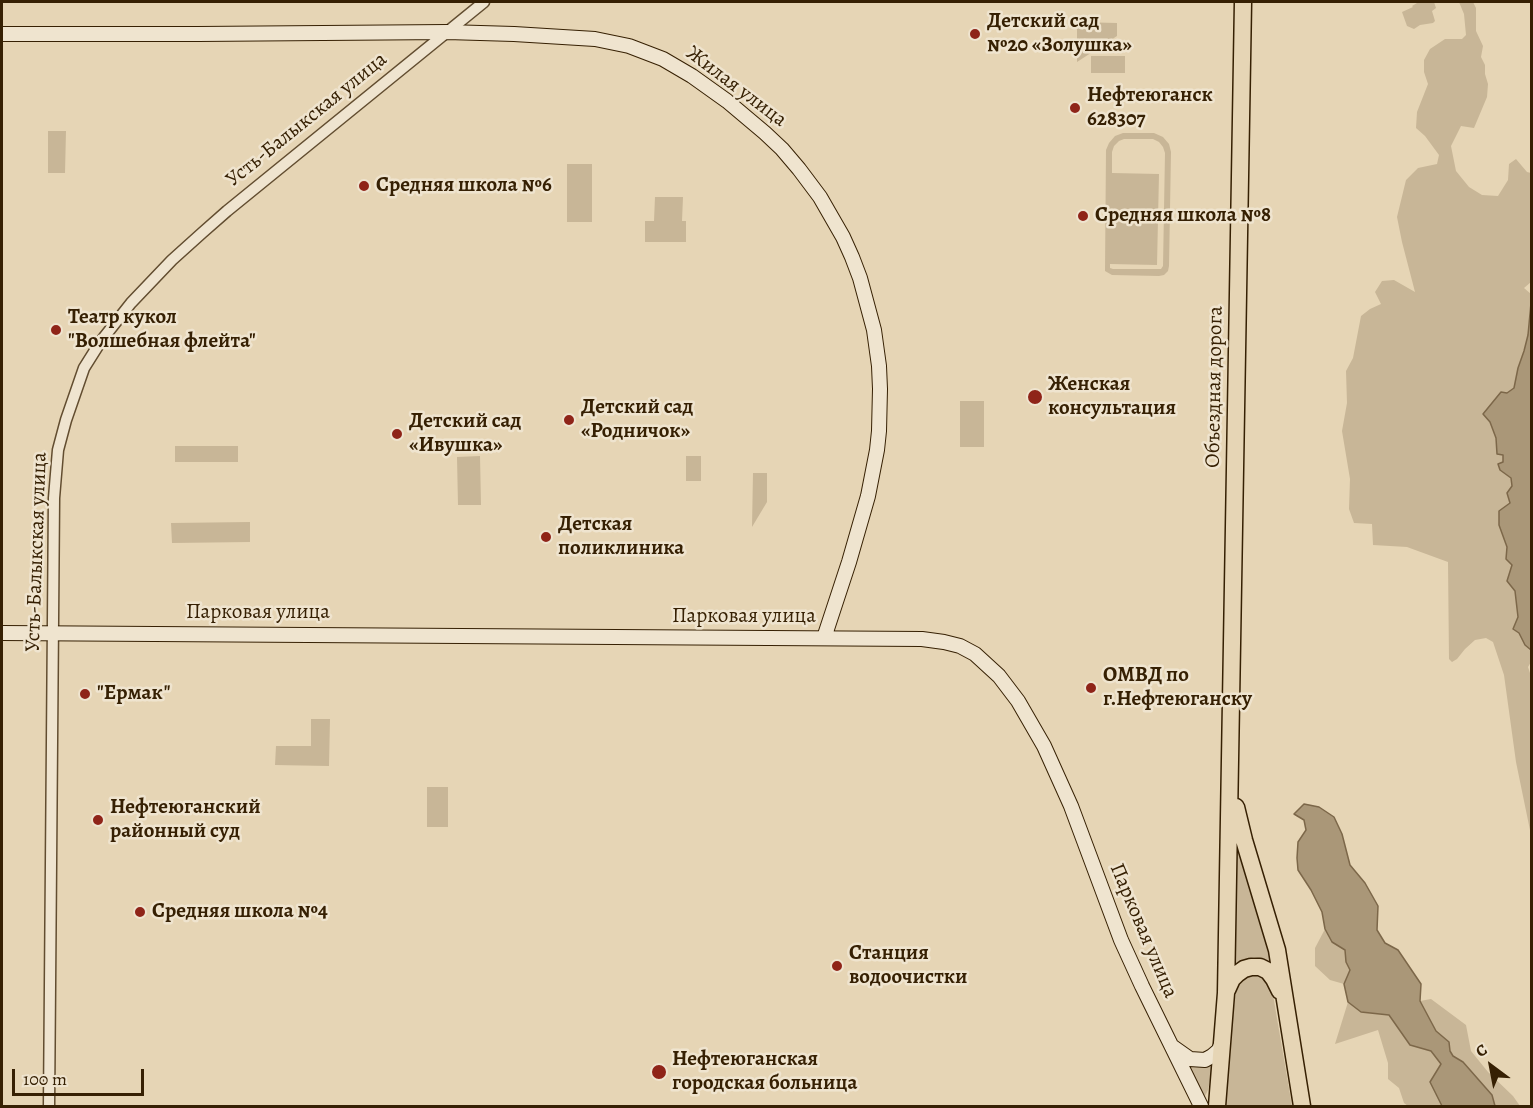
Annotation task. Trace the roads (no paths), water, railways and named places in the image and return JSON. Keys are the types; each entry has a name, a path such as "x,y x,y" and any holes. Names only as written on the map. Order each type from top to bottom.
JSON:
{"main road":[{"name":"Объездная дорога","path":"1231,773 1243,2"},
{"name":"Жилая улица","path":"2,34 447,32 595,39 629,45 663,59 727,101 765,133 799,168 820,197 843,237 860,278 874,330 880,389 879,431 873,470 868,496 825,638"},
{"name":"Парковая улица","path":"2,633 922,639 960,646 975,654 999,676 1031,722 1071,806 1121,940 1201,1107"},
{"path":"1217,1107 1226,993 1231,773"},
{"path":"1231,773 1244,840 1277,950 1302,1107"},
{"path":"1226,993 1237,974 1251,967 1260,968 1268,971 1274,979 1285,1002"},
{"path":"1169,1043 1190,1059 1205,1060 1219,1050 1223,1041"},
{"path":"1208,1107 1218,1085"}],"street":[{"name":"Усть-Балыкская улица","path":"49,1107 55,474 58,450 66,420 84,368 131,303 172,260 208,227 484,2"}],"place":[{"name":"Детский сад №20 «Золушка»","path":"975,34"},
{"name":"Нефтеюганск 628307","path":"1075,108"},
{"name":"Средняя школа №6","path":"364,186"},
{"name":"Средняя школа №8","path":"1083,216"},
{"name":"Театр кукол \"Волшебная флейта\"","path":"56,330"},
{"name":"Женская консультация","path":"1035,397"},
{"name":"Детский сад «Родничок»","path":"569,420"},
{"name":"Детский сад «Ивушка»","path":"397,434"},
{"name":"Детская поликлиника","path":"546,537"},
{"name":"ОМВД по г.Нефтеюганску","path":"1091,688"},
{"name":"\"Ермак\"","path":"85,694"},
{"name":"Нефтеюганский районный суд","path":"98,820"},
{"name":"Средняя школа №4","path":"140,912"},
{"name":"Станция водоочистки","path":"837,966"},
{"name":"Нефтеюганская городская больница","path":"659,1072"}]}
